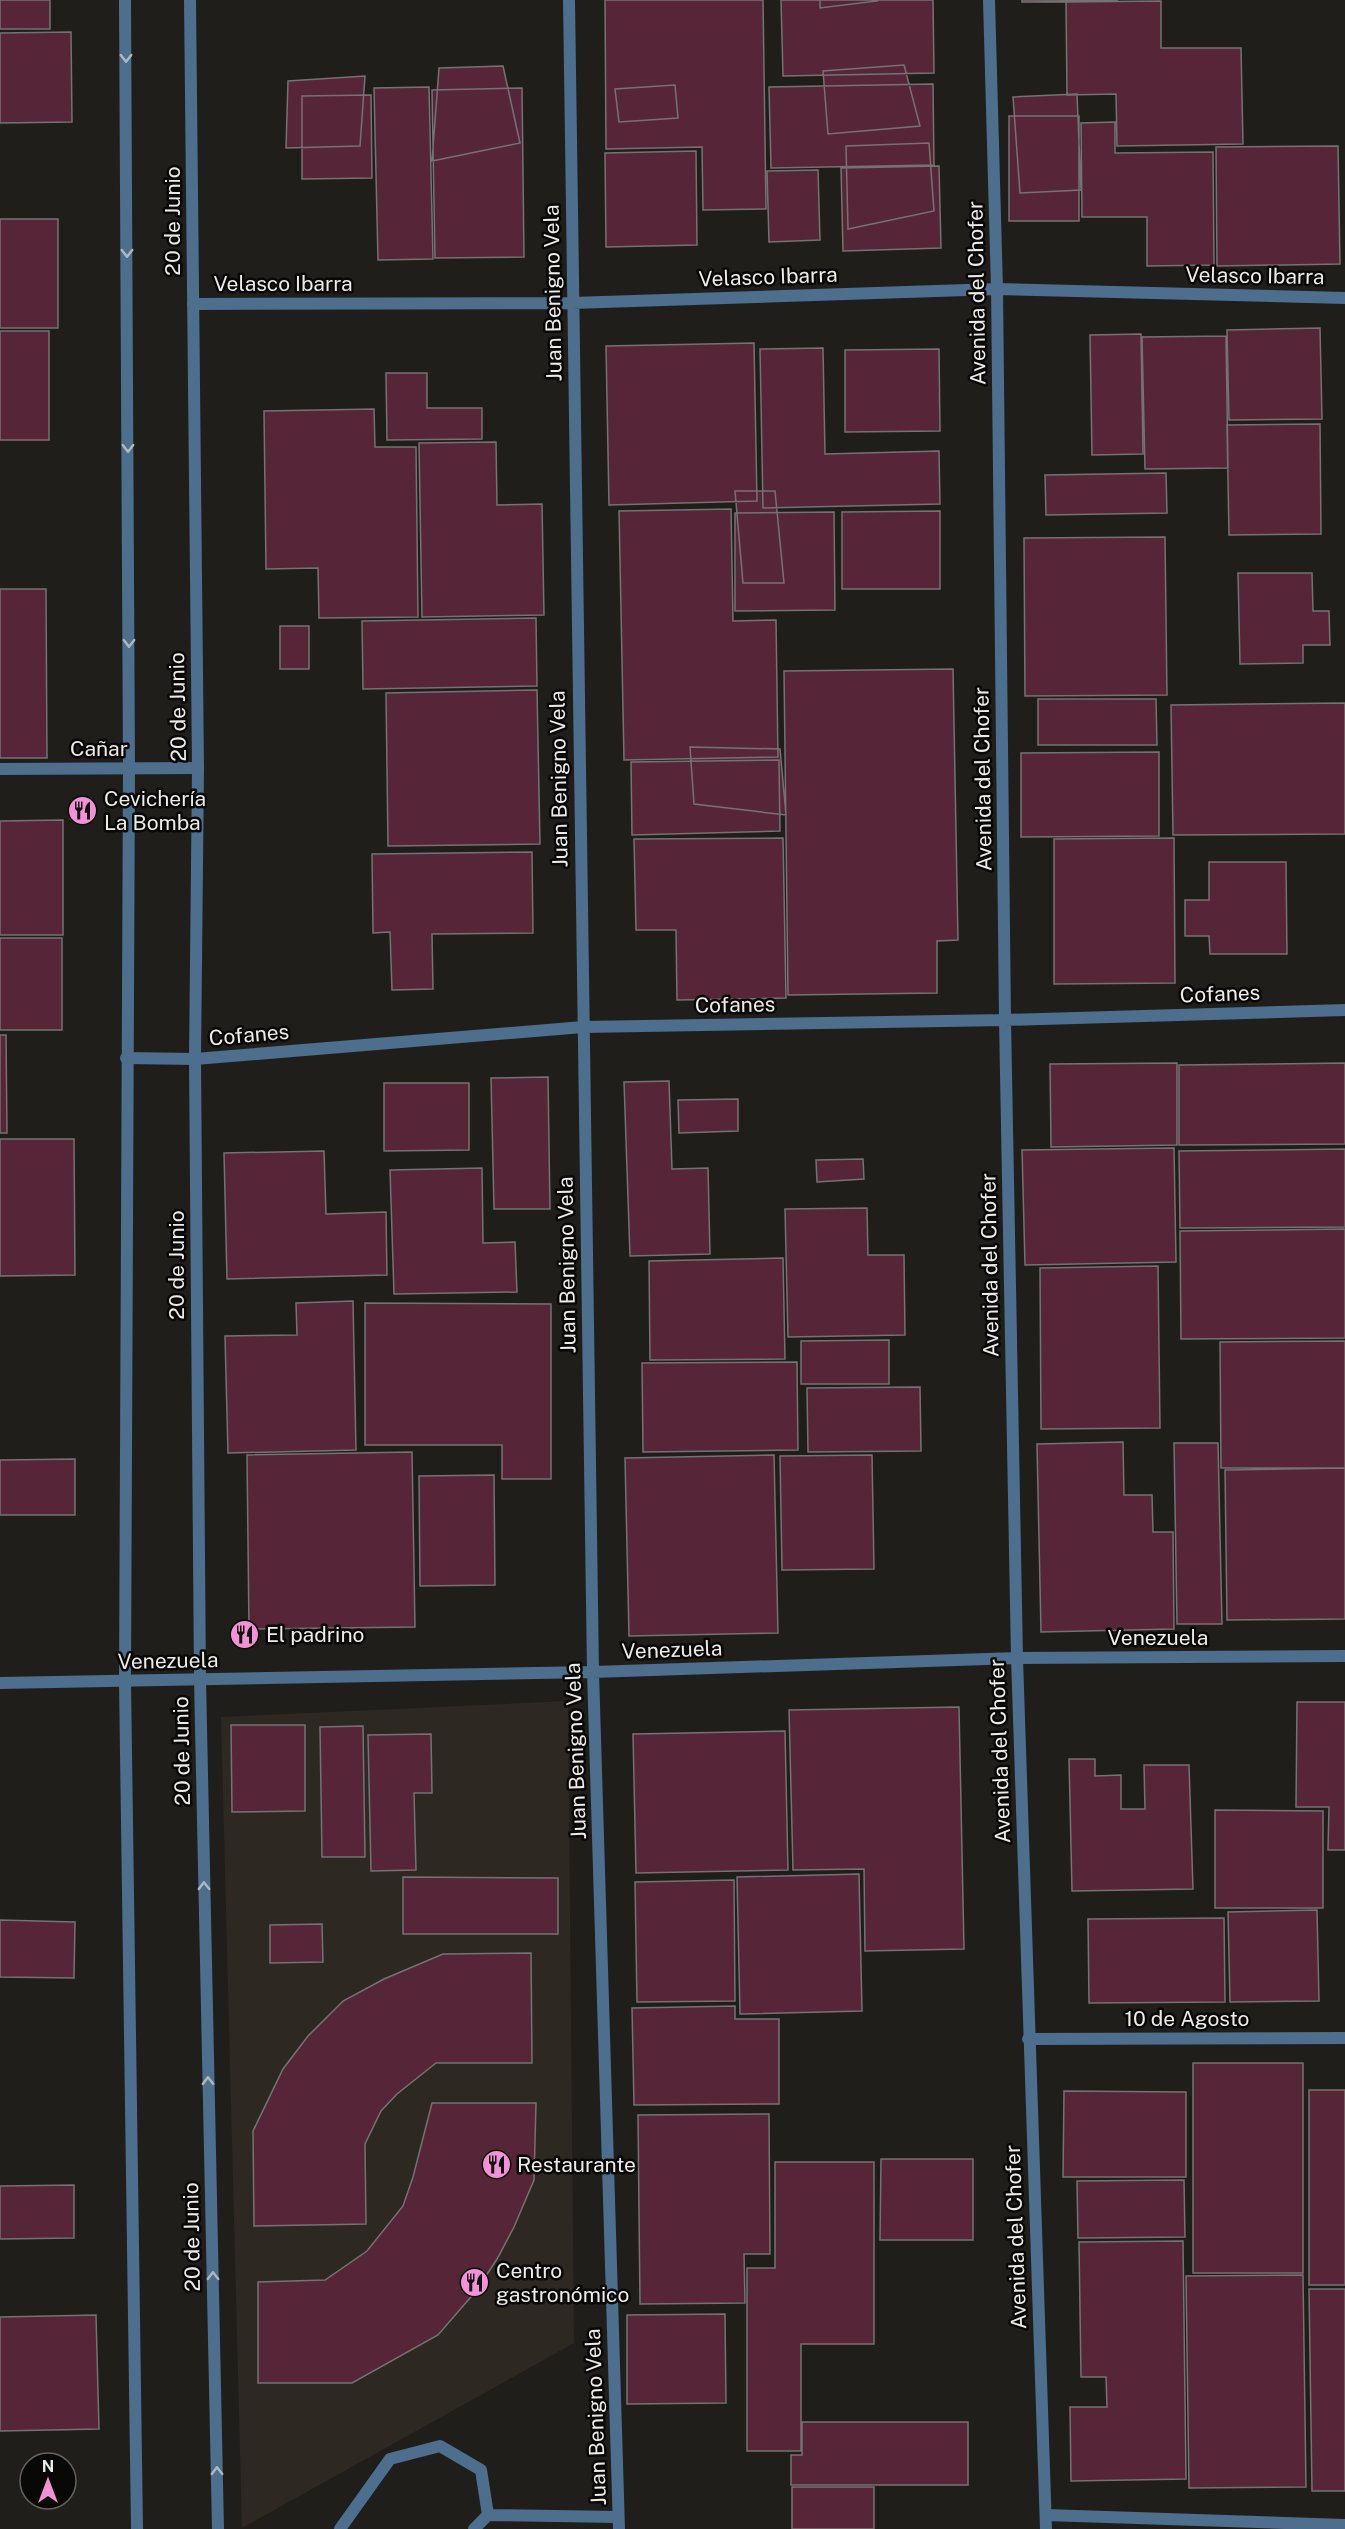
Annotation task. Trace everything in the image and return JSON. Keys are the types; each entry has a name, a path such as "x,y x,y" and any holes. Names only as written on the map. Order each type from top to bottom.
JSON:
{"street":[{"path":"125,0 129,768 125,1681 137,2529"},
{"name":"20 de Junio","path":"190,0 198,768 195,1059 200,1679 218,2529"},
{"name":"Juan Benigno Vela","path":"569,0 593,1672 619,2523"},
{"name":"Avenida del Chofer","path":"989,0 997,289 1005,1020 1017,1658 1046,2529"},
{"name":"Velasco Ibarra","path":"193,304 572,303 997,289 1345,298"},
{"name":"Cañar","path":"0,769 198,768"},
{"name":"Cofanes","path":"126,1058 195,1059 583,1027 1005,1020 1345,1010"},
{"name":"Venezuela","path":"0,1683 593,1672 1017,1658 1345,1656"},
{"name":"10 de Agosto","path":"1028,2039 1345,2038"},
{"path":"340,2529 390,2459 440,2446 481,2470 488,2515"},
{"path":"474,2529 488,2515 619,2523"},
{"path":"1046,2515 1345,2525"}],"shaded area":[{"path":"568,1701 574,2343 242,2528 221,1717"}],"building":[{"path":"0,0 50,0 50,29 0,29"},
{"path":"605,0 763,0 766,209 703,210 702,147 606,149"},
{"path":"781,0 933,0 934,73 783,76"},
{"path":"820,0 876,0 877,1 820,8"},
{"path":"1022,0 1117,0 1117,1 1022,2"},
{"path":"1161,1 1161,48 1241,48 1243,144 1117,146 1116,94 1067,95 1066,2"},
{"path":"71,32 72,122 0,123 0,33"},
{"path":"904,65 920,126 828,134 823,71"},
{"path":"503,66 520,143 432,161 439,68"},
{"path":"365,76 360,146 286,148 288,81"},
{"path":"933,84 934,165 771,168 769,87"},
{"path":"675,85 678,118 619,122 615,89"},
{"path":"429,87 433,259 378,260 374,88"},
{"path":"522,88 524,257 435,258 432,90"},
{"path":"1077,94 1081,190 1020,193 1013,97"},
{"path":"371,95 372,178 302,179 302,96"},
{"path":"1009,116 1079,116 1079,221 1009,221"},
{"path":"1115,122 1115,153 1213,152 1214,265 1147,266 1147,217 1082,217 1081,123"},
{"path":"929,143 934,211 848,229 846,146"},
{"path":"1338,146 1340,264 1217,266 1216,147"},
{"path":"696,151 697,245 606,247 605,153"},
{"path":"939,166 941,248 843,251 841,168"},
{"path":"818,170 820,240 769,242 767,171"},
{"path":"0,219 58,219 58,328 0,328"},
{"path":"1320,328 1322,419 1229,420 1227,330"},
{"path":"0,331 49,331 49,440 0,440"},
{"path":"1141,334 1143,454 1092,455 1090,335"},
{"path":"1226,336 1228,468 1145,469 1142,337"},
{"path":"754,343 757,501 609,505 606,346"},
{"path":"823,348 825,454 939,451 940,504 763,508 760,349"},
{"path":"939,349 940,431 845,432 845,350"},
{"path":"386,373 427,373 427,408 482,408 482,439 387,440"},
{"path":"374,409 375,447 416,447 418,617 319,618 318,568 266,569 264,411"},
{"path":"1320,424 1321,534 1229,535 1227,425"},
{"path":"496,442 497,505 542,504 544,615 422,617 419,443"},
{"path":"1166,473 1167,513 1046,515 1045,475"},
{"path":"735,491 775,491 784,583 743,583"},
{"path":"731,509 733,621 776,620 778,757 624,760 619,511"},
{"path":"940,511 940,589 842,589 842,512"},
{"path":"834,512 835,610 735,611 735,513"},
{"path":"1165,537 1167,695 1025,696 1024,538"},
{"path":"1238,573 1312,573 1313,611 1329,611 1330,645 1303,645 1303,663 1240,664"},
{"path":"0,589 46,589 47,758 0,758"},
{"path":"536,618 537,686 363,689 362,621"},
{"path":"280,626 309,626 309,669 280,669"},
{"path":"953,669 958,940 937,941 937,993 788,995 784,671"},
{"path":"537,690 540,844 388,846 386,693"},
{"path":"1038,699 1156,699 1157,745 1038,745"},
{"path":"1345,703 1345,834 1173,835 1171,705"},
{"path":"690,747 780,749 786,815 694,804"},
{"path":"1159,752 1159,836 1021,837 1021,753"},
{"path":"779,760 780,831 632,835 631,762"},
{"path":"63,820 63,935 0,935 0,821"},
{"path":"783,838 786,998 677,1000 676,930 636,930 634,839"},
{"path":"1174,838 1175,983 1054,984 1054,839"},
{"path":"532,852 533,933 432,934 433,989 392,990 390,932 373,933 372,854"},
{"path":"1209,862 1286,862 1287,954 1210,954 1209,936 1185,936 1185,900 1209,900"},
{"path":"0,938 62,938 62,1030 0,1030"},
{"path":"0,1035 6,1035 7,1133 0,1133"},
{"path":"1177,1063 1177,1145 1051,1147 1050,1064"},
{"path":"1345,1063 1345,1144 1179,1145 1179,1065"},
{"path":"548,1077 550,1209 494,1209 491,1078"},
{"path":"669,1081 672,1169 708,1168 710,1254 630,1256 624,1082"},
{"path":"384,1083 469,1083 469,1150 384,1151"},
{"path":"738,1099 738,1131 679,1133 678,1100"},
{"path":"0,1139 74,1139 75,1275 0,1276"},
{"path":"1174,1148 1176,1262 1025,1265 1022,1150"},
{"path":"1345,1149 1345,1227 1180,1228 1179,1151"},
{"path":"324,1151 326,1214 386,1212 387,1275 227,1279 224,1153"},
{"path":"863,1159 864,1179 817,1182 816,1160"},
{"path":"482,1168 483,1243 515,1242 517,1292 394,1294 390,1170"},
{"path":"867,1208 868,1255 904,1255 905,1335 788,1337 785,1209"},
{"path":"1345,1229 1345,1338 1181,1339 1180,1231"},
{"path":"783,1258 785,1359 650,1360 649,1261"},
{"path":"1158,1266 1160,1428 1041,1429 1040,1268"},
{"path":"353,1301 356,1450 228,1453 225,1336 297,1335 296,1303"},
{"path":"365,1303 551,1304 551,1479 502,1479 502,1445 365,1445"},
{"path":"889,1340 889,1384 801,1384 801,1341"},
{"path":"1345,1341 1345,1468 1221,1468 1220,1342"},
{"path":"797,1362 798,1450 643,1452 642,1363"},
{"path":"920,1387 921,1451 808,1452 807,1388"},
{"path":"1123,1442 1124,1495 1152,1495 1153,1532 1173,1532 1174,1629 1041,1632 1037,1444"},
{"path":"1174,1443 1218,1443 1222,1624 1177,1624"},
{"path":"412,1452 415,1627 249,1629 247,1455"},
{"path":"774,1455 778,1633 629,1636 625,1458"},
{"path":"872,1455 874,1569 782,1570 780,1456"},
{"path":"75,1459 75,1515 0,1515 0,1460"},
{"path":"1345,1468 1345,1619 1227,1620 1225,1470"},
{"path":"494,1475 495,1585 420,1586 419,1476"},
{"path":"1297,1702 1345,1702 1345,1850 1328,1850 1329,1807 1296,1807"},
{"path":"959,1707 964,1949 865,1951 864,1869 793,1870 789,1710"},
{"path":"231,1725 305,1725 305,1811 232,1812"},
{"path":"363,1726 365,1857 322,1857 320,1727"},
{"path":"785,1731 788,1870 636,1873 633,1734"},
{"path":"431,1734 432,1793 414,1793 416,1870 371,1871 368,1735"},
{"path":"1069,1759 1095,1759 1095,1776 1121,1775 1121,1809 1145,1809 1144,1765 1189,1765 1193,1889 1072,1891"},
{"path":"1215,1810 1323,1811 1323,1908 1215,1908"},
{"path":"859,1874 862,2011 740,2014 737,1877"},
{"path":"403,1877 558,1878 558,1934 403,1934"},
{"path":"734,1880 735,2001 637,2002 635,1882"},
{"path":"1317,1910 1319,2001 1230,2002 1228,1912"},
{"path":"1224,1918 1225,2002 1089,2003 1088,1919"},
{"path":"0,1920 75,1922 74,1978 0,1977"},
{"path":"322,1924 323,1962 270,1963 270,1925"},
{"path":"531,1953 532,2063 436,2063 397,2094 381,2111 365,2144 366,2224 254,2226 253,2131 283,2069 308,2036 343,2001 384,1979 443,1954"},
{"path":"735,2006 735,2019 779,2019 779,2104 634,2105 632,2008"},
{"path":"1193,2063 1303,2063 1303,2273 1193,2273"},
{"path":"1309,2090 1345,2090 1345,2285 1309,2285"},
{"path":"1064,2091 1186,2092 1186,2177 1063,2177"},
{"path":"432,2103 536,2103 534,2180 514,2227 497,2259 476,2291 438,2335 352,2383 258,2383 258,2282 325,2280 367,2251 403,2206"},
{"path":"769,2114 770,2254 744,2254 745,2303 640,2304 638,2115"},
{"path":"881,2159 973,2159 973,2240 880,2240"},
{"path":"775,2162 874,2162 874,2344 801,2344 801,2451 747,2451 747,2268 775,2268"},
{"path":"1184,2180 1185,2237 1078,2238 1077,2181"},
{"path":"74,2185 74,2238 0,2239 0,2186"},
{"path":"1183,2241 1186,2479 1071,2481 1070,2407 1107,2407 1106,2377 1081,2377 1079,2242"},
{"path":"1303,2275 1306,2487 1189,2488 1186,2276"},
{"path":"1309,2289 1345,2289 1345,2491 1312,2491"},
{"path":"725,2314 726,2403 627,2404 627,2315"},
{"path":"96,2315 99,2429 0,2431 0,2317"},
{"path":"802,2422 968,2422 968,2485 791,2485 791,2455 802,2455"},
{"path":"792,2487 874,2487 874,2529 792,2529"}],"place":[{"name":"Cevichería La Bomba","path":"83,811"},
{"name":"El padrino","path":"245,1635"},
{"name":"Restaurante","path":"496,2165"},
{"name":"Centro gastronómico","path":"475,2283"}]}
